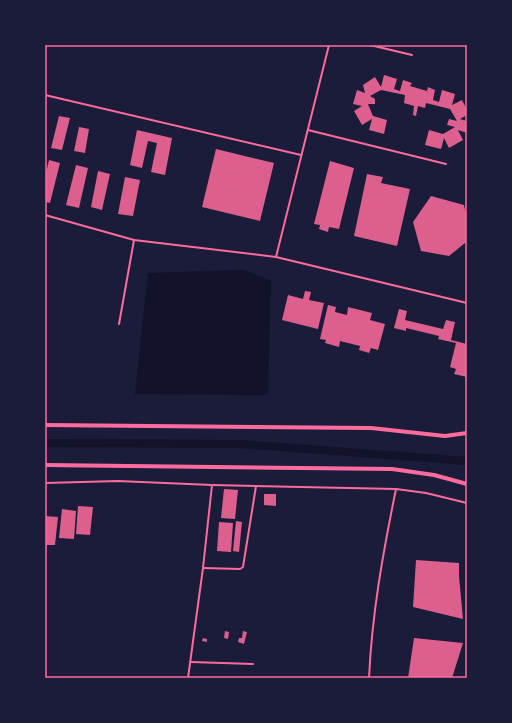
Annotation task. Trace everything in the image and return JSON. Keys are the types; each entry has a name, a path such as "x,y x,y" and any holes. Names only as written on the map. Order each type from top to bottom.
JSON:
{"street":[{"path":"45,426 371,428 445,436 467,433"},
{"path":"45,465 392,469 434,475 467,484"}],"lane":[{"path":"276,257 329,45"},
{"path":"370,45 412,55"},
{"path":"45,95 301,156"},
{"path":"308,130 446,164"},
{"path":"45,215 134,240 276,257 467,304"},
{"path":"119,324 134,240"},
{"path":"45,483 118,481 212,485 396,489 426,493 467,503"},
{"path":"188,678 203,568 212,485"},
{"path":"203,568 240,569 243,567 256,486"},
{"path":"369,678 370,646 375,602 396,489"},
{"path":"191,662 252,664"}],"shaded area":[{"path":"244,270 271,281 268,395 135,394 148,273"}],"building":[{"path":"384,75 397,79 394,89 400,91 403,80 412,83 410,86 427,91 428,87 435,90 433,100 439,102 442,90 455,94 452,105 462,100 467,110 467,115 460,119 467,121 467,133 458,130 463,140 449,148 444,138 441,149 425,145 429,130 443,134 455,127 447,125 449,119 457,121 450,109 426,103 425,108 418,106 416,116 413,115 414,106 404,103 405,95 381,90 370,96 375,99 375,104 368,104 373,116 387,120 384,134 369,130 372,119 362,125 354,111 362,106 353,104 357,90 365,93 363,85 375,77 381,87"},
{"path":"59,116 70,118 62,150 51,148"},
{"path":"79,127 89,129 85,153 74,151"},
{"path":"137,130 172,138 165,175 151,172 157,143 148,141 142,168 130,165"},
{"path":"216,149 274,163 260,221 202,207"},
{"path":"49,160 60,163 50,203 45,202 45,177"},
{"path":"330,161 354,168 339,229 329,227 328,232 319,229 320,225 314,224"},
{"path":"76,165 88,168 79,208 66,205"},
{"path":"98,171 110,174 102,210 91,207"},
{"path":"367,174 383,177 381,183 410,189 397,246 354,236"},
{"path":"125,177 140,180 133,216 118,214"},
{"path":"431,196 464,205 467,219 467,243 449,256 421,251 413,222"},
{"path":"305,291 311,292 309,300 324,303 318,329 282,320 288,295 303,299"},
{"path":"328,305 336,307 335,312 347,315 348,307 372,313 370,320 385,324 378,350 371,348 369,353 359,350 360,346 340,341 339,347 325,343 326,340 320,339"},
{"path":"399,309 407,311 405,320 443,329 446,320 455,322 451,340 467,344 467,377 454,374 456,369 450,367 456,343 438,339 439,336 406,328 406,331 394,328"},
{"path":"224,489 238,490 235,519 221,518"},
{"path":"264,494 276,494 276,506 264,505"},
{"path":"78,506 93,507 90,535 76,534"},
{"path":"62,509 76,511 74,539 59,538"},
{"path":"45,516 58,517 55,545 45,545"},
{"path":"236,521 242,522 239,552 233,551"},
{"path":"219,522 233,523 231,552 217,551"},
{"path":"416,560 459,563 463,619 413,607"},
{"path":"225,631 229,632 228,639 224,638"},
{"path":"243,631 247,632 244,644 238,642 239,638 242,638"},
{"path":"203,638 207,639 207,642 202,641"},
{"path":"414,638 463,643 452,678 408,678"}],"waterway":[{"path":"45,443 240,444 467,461"}]}
